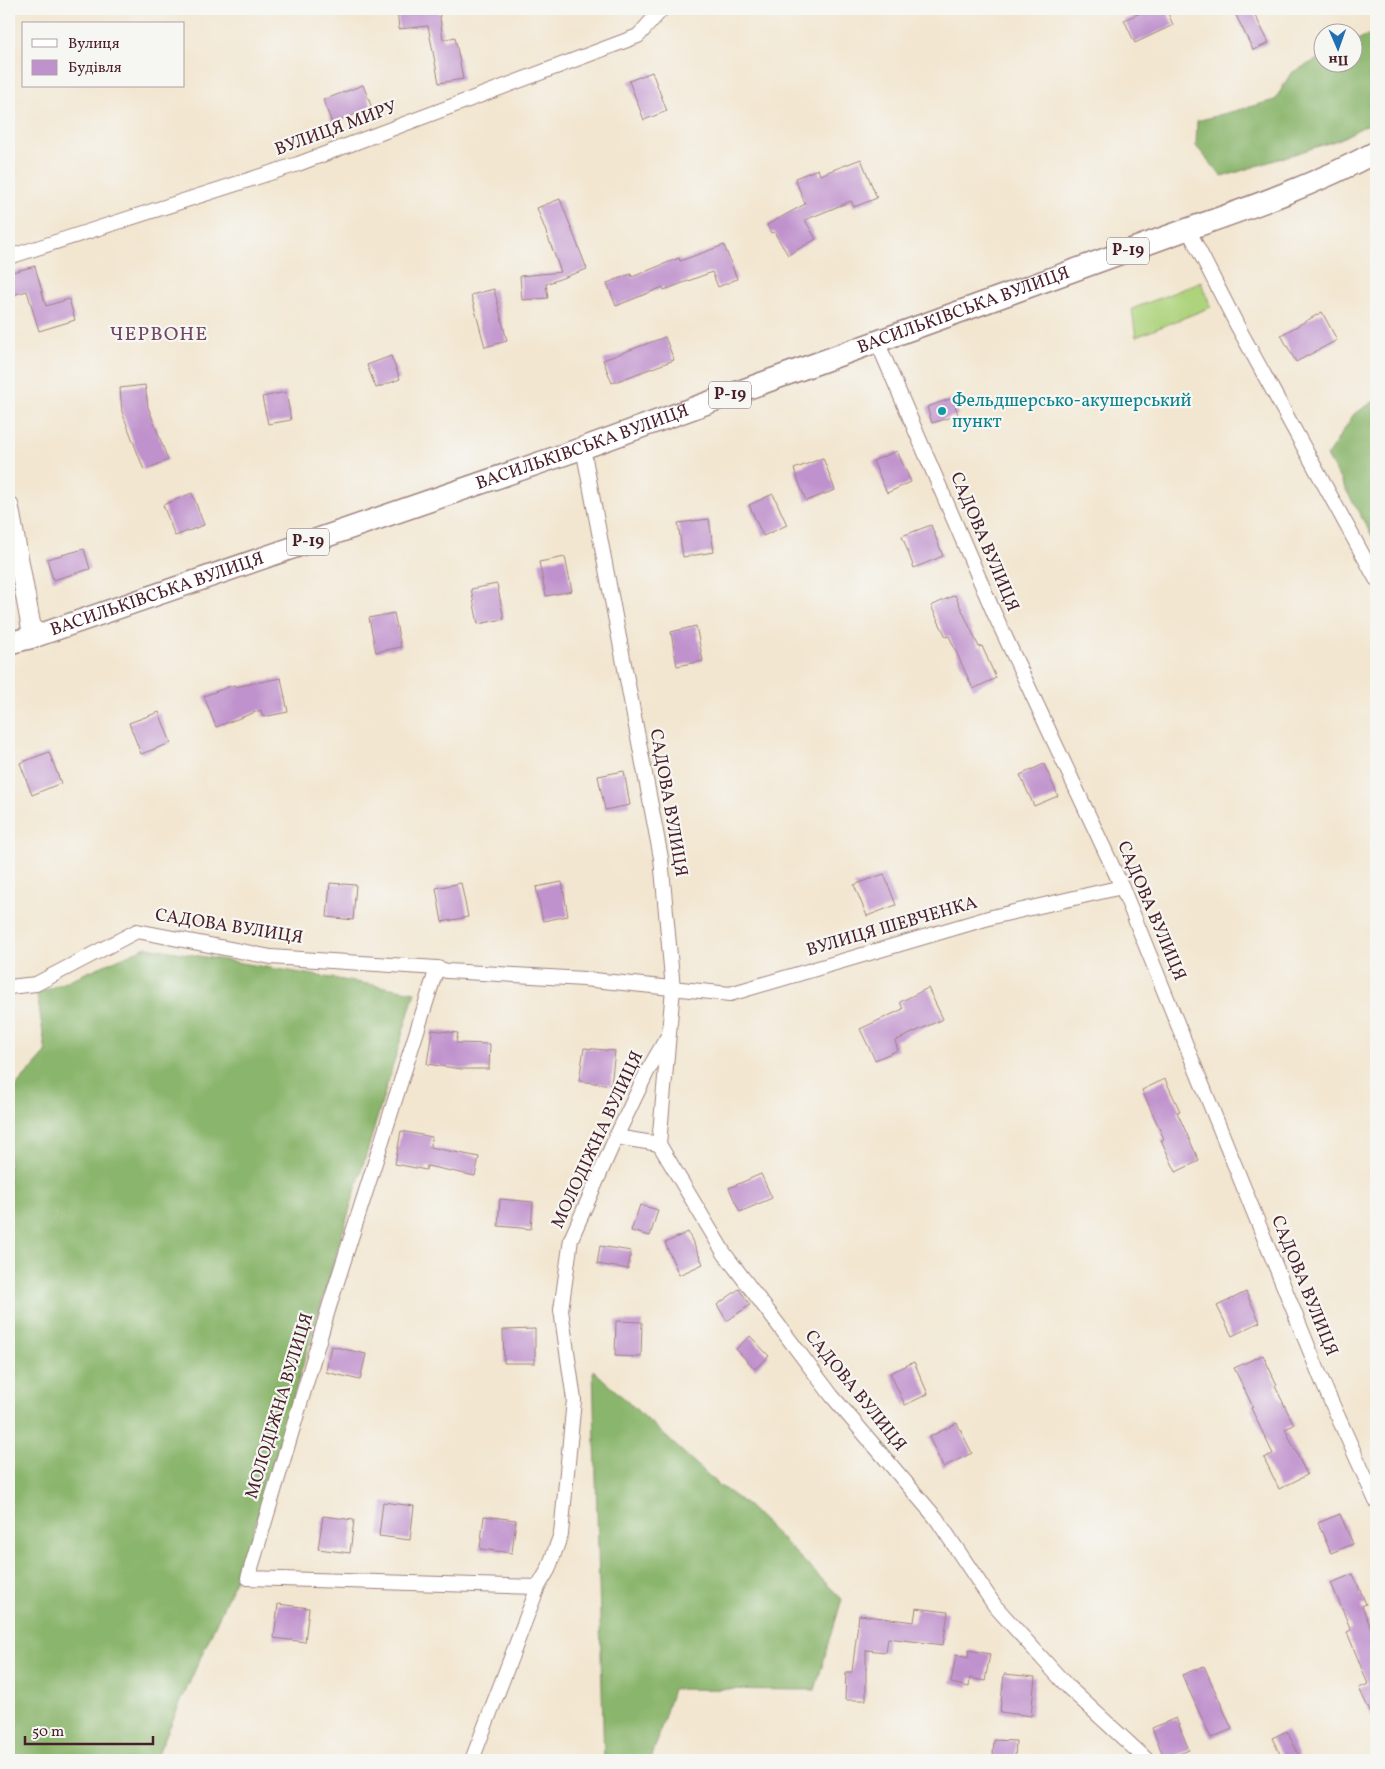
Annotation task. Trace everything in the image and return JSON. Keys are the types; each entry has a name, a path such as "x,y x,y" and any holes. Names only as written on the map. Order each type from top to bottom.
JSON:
{"main road":[{"name":"ВАСИЛЬКІВСЬКА ВУЛИЦЯ","path":"9,643 33,637 584,448 1188,229 1262,204 1345,169 1376,152"}],"street":[{"name":"ВУЛИЦЯ МИРУ","path":"9,257 298,164 638,36 662,9"},
{"path":"1188,229 1238,327 1376,579"},
{"name":"САДОВА ВУЛИЦЯ","path":"877,341 994,613 1122,887 1326,1388 1376,1501"},
{"name":"САДОВА ВУЛИЦЯ","path":"584,448 661,858 673,989 659,1144 724,1253 832,1396 936,1518 995,1606 1068,1688 1147,1760"},
{"path":"9,506 33,637"},
{"name":"ВУЛИЦЯ ШЕВЧЕНКА","path":"673,989 730,994 992,917 1122,887"},
{"name":"САДОВА ВУЛИЦЯ","path":"9,987 36,984 137,931 271,957 436,968 447,971 584,978 673,989"},
{"name":"МОЛОДІЖНА ВУЛИЦЯ","path":"436,968 329,1307 248,1578 538,1586"},
{"name":"МОЛОДІЖНА ВУЛИЦЯ","path":"472,1760 538,1586 548,1570 561,1534 574,1400 561,1310 571,1240 616,1137 647,1072 668,1034"},
{"path":"616,1137 659,1144"}],"green space":[{"path":"1376,31 1376,120 1338,140 1222,177 1196,146 1197,121 1275,100 1291,73 1312,62 1312,72 1362,72 1362,38"},
{"path":"1201,282 1211,307 1136,337 1132,309"},
{"path":"1376,400 1376,543 1327,456 1354,414"},
{"path":"146,947 415,992 245,1558 155,1760 9,1760 9,1094 46,1053 37,994"},
{"path":"593,1370 719,1485 748,1506 842,1599 815,1690 673,1689 651,1760 604,1760"}],"building":[{"path":"397,9 439,9 443,40 455,37 463,79 439,83 428,26 399,29"},
{"path":"1149,9 1166,9 1173,25 1135,43 1124,20"},
{"path":"1233,9 1252,9 1269,43 1253,50"},
{"path":"652,72 667,111 644,120 629,81"},
{"path":"363,85 372,108 332,123 323,100"},
{"path":"861,159 877,198 854,207 851,201 805,220 816,239 788,255 774,232 771,233 767,225 805,204 795,178 818,169 820,175"},
{"path":"560,199 587,269 546,284 548,298 522,300 520,276 561,272 537,208"},
{"path":"724,245 737,279 718,287 712,272 664,290 663,287 616,306 607,283 631,274 632,277 679,258 680,261"},
{"path":"35,266 46,306 69,299 75,320 39,331 27,291 9,296 9,273"},
{"path":"494,289 507,341 485,347 471,295"},
{"path":"1322,312 1337,340 1296,362 1281,335"},
{"path":"665,337 674,360 612,383 603,360"},
{"path":"391,356 400,379 376,388 367,365"},
{"path":"145,385 148,407 168,460 144,470 122,412 120,388"},
{"path":"286,392 291,420 268,424 262,397"},
{"name":"Фельдшерсько-акушерський пункт","path":"953,398 958,415 932,423 927,407"},
{"path":"897,451 911,482 887,493 873,461"},
{"path":"823,458 835,490 806,501 794,469"},
{"path":"192,493 204,525 175,536 163,505"},
{"path":"773,494 787,525 763,536 749,505"},
{"path":"709,519 714,552 683,557 678,523"},
{"path":"931,525 943,556 914,568 902,536"},
{"path":"84,549 90,569 53,580 47,559"},
{"path":"565,557 572,591 546,596 539,562"},
{"path":"497,584 504,619 478,624 471,589"},
{"path":"955,595 979,647 982,646 996,678 973,689 949,636 946,637 931,606"},
{"path":"394,613 401,647 376,652 369,618"},
{"path":"696,626 703,661 677,666 671,632"},
{"path":"281,678 288,712 263,717 261,710 216,727 204,696 234,685 235,687"},
{"path":"159,712 171,743 141,754 129,723"},
{"path":"49,752 61,783 32,795 20,763"},
{"path":"1044,764 1058,796 1034,806 1020,775"},
{"path":"624,771 630,805 605,810 598,776"},
{"path":"884,874 896,905 867,916 854,885"},
{"path":"562,882 568,916 543,921 536,887"},
{"path":"330,883 356,885 353,920 327,917"},
{"path":"461,883 468,917 442,922 436,888"},
{"path":"928,988 943,1019 895,1041 898,1050 875,1060 860,1029 903,1009 900,1002"},
{"path":"432,1030 458,1033 456,1043 490,1044 489,1069 461,1069 427,1064"},
{"path":"584,1048 615,1051 611,1085 579,1081"},
{"path":"1165,1079 1180,1111 1177,1112 1199,1161 1176,1172 1161,1140 1164,1139 1142,1090"},
{"path":"401,1131 432,1137 430,1147 479,1157 475,1176 427,1166 426,1170 395,1164"},
{"path":"761,1174 772,1198 740,1212 729,1188"},
{"path":"500,1199 533,1202 531,1229 498,1226"},
{"path":"640,1205 658,1210 650,1236 631,1231"},
{"path":"688,1232 703,1264 679,1275 665,1243"},
{"path":"600,1246 631,1251 628,1269 597,1264"},
{"path":"739,1289 750,1305 727,1321 717,1305"},
{"path":"1246,1292 1260,1322 1232,1336 1217,1306"},
{"path":"616,1321 642,1322 641,1357 615,1356"},
{"path":"535,1329 535,1363 504,1363 503,1330"},
{"path":"750,1336 769,1356 755,1369 736,1349"},
{"path":"331,1346 366,1354 360,1380 326,1372"},
{"path":"1263,1355 1277,1385 1275,1386 1294,1425 1285,1429 1307,1475 1279,1489 1264,1458 1273,1454 1234,1368"},
{"path":"914,1362 928,1394 905,1405 890,1373"},
{"path":"957,1423 972,1453 943,1467 929,1437"},
{"path":"383,1502 414,1506 410,1540 379,1536"},
{"path":"1340,1514 1353,1544 1331,1553 1318,1523"},
{"path":"323,1516 354,1520 350,1553 318,1549"},
{"path":"484,1516 516,1520 512,1553 480,1549"},
{"path":"1353,1574 1366,1604 1362,1606 1376,1641 1376,1725 1359,1688 1368,1684 1347,1632 1351,1630 1331,1583"},
{"path":"278,1604 309,1608 305,1642 274,1638"},
{"path":"916,1608 948,1612 943,1645 888,1638 886,1652 866,1650 866,1700 845,1700 846,1672 852,1672 859,1615 914,1622"},
{"path":"969,1650 990,1654 985,1681 970,1678 969,1687 951,1683 956,1655 968,1658"},
{"path":"1204,1666 1232,1729 1211,1738 1182,1675"},
{"path":"1004,1674 1035,1677 1031,1716 1000,1712"},
{"path":"1176,1718 1189,1750 1165,1760 1152,1728"},
{"path":"1287,1731 1301,1760 1283,1760 1272,1738"},
{"path":"994,1740 1016,1741 1015,1758 993,1756"}],"place":[{"name":"Фельдшерсько-акушерський пункт","path":"942,411"}],"district":[{"name":"ЧЕРВОНЕ","path":"159,335"}]}
